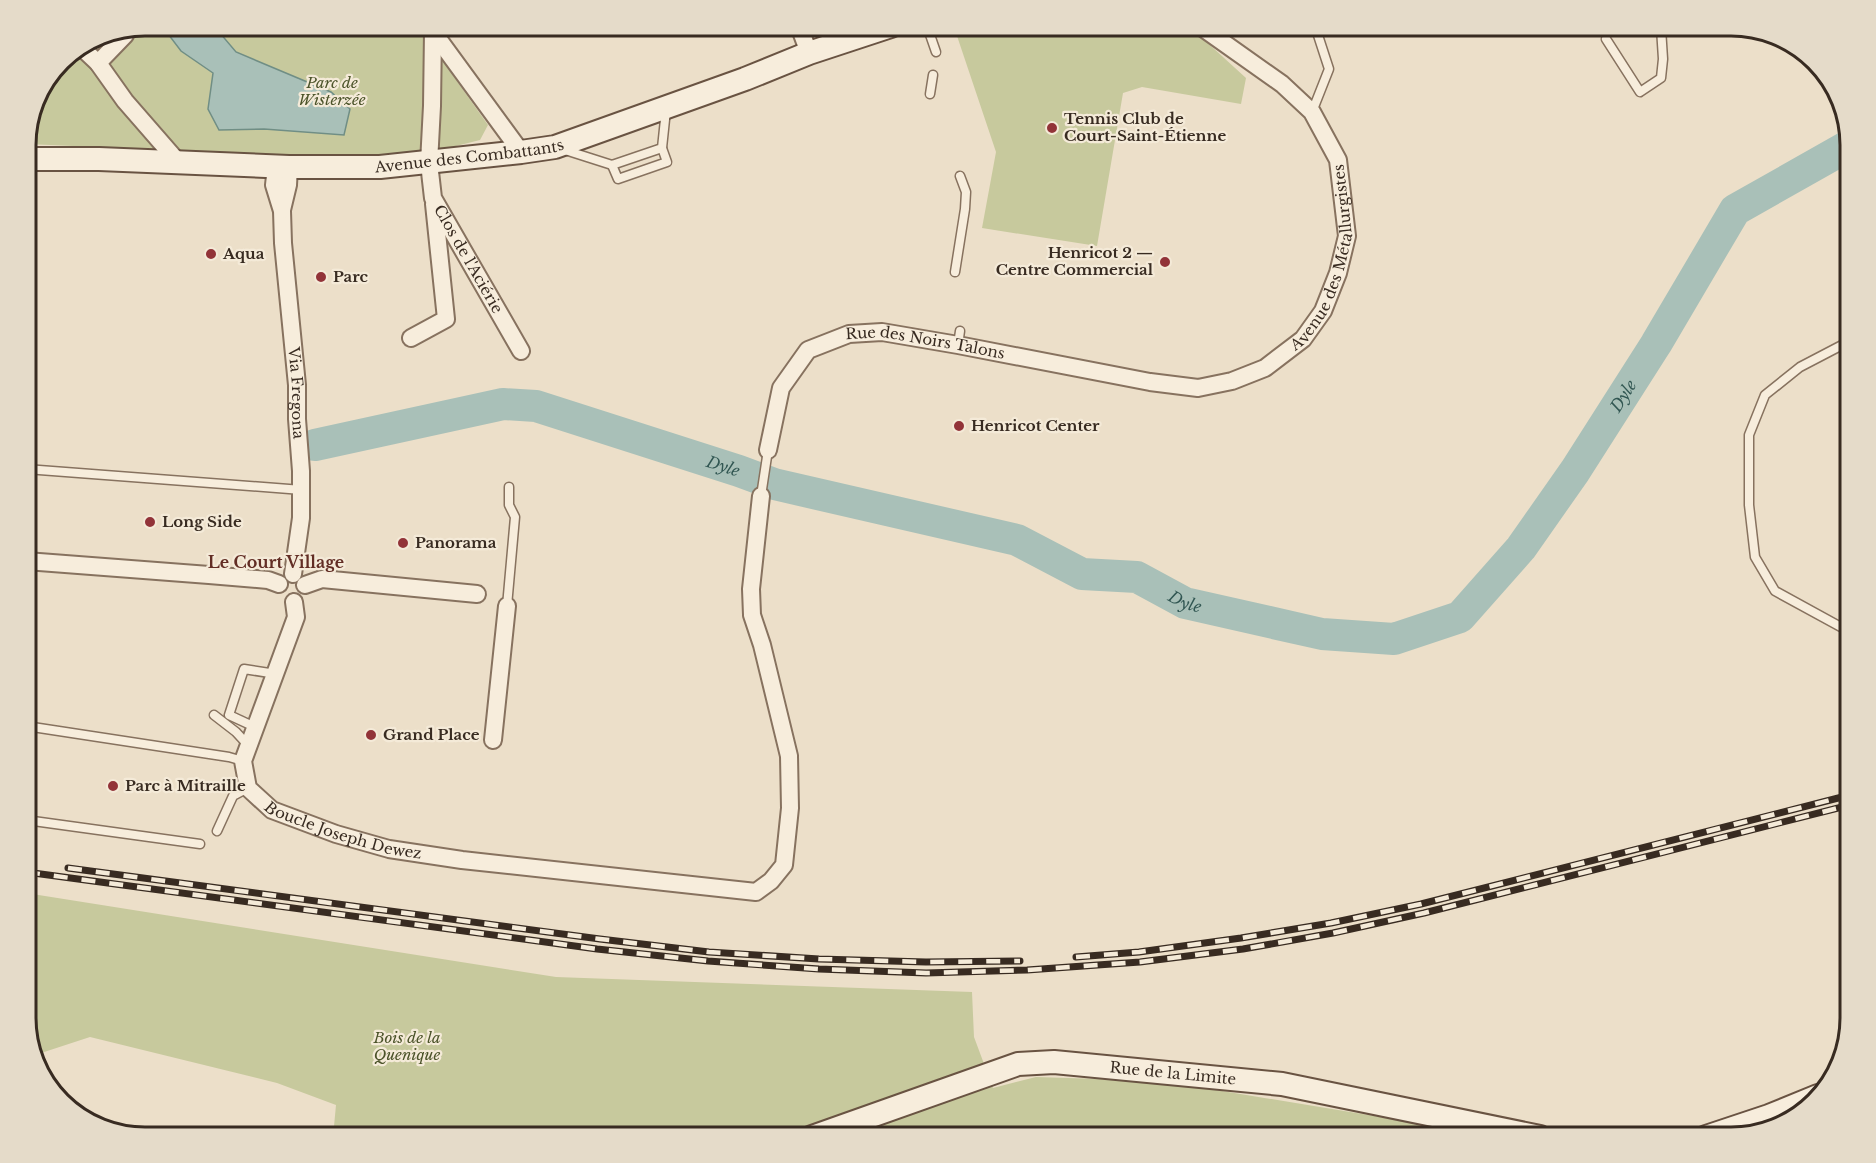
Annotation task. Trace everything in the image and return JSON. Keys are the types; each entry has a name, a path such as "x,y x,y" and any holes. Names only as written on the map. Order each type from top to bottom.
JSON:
{"main road":[{"name":"Avenue des Combattants","path":"36,159 99,159 283,167 380,167 555,147 861,36"},
{"name":"Rue de la Limite","path":"840,1127 1018,1064 1054,1062 1282,1084 1491,1127"},
{"path":"1761,1123 1789,1110"}],"street":[{"name":"Clos de l'Aciérie","path":"430,36 432,106 429,163 433,198 521,351"},
{"path":"435,36 520,152"},
{"path":"803,36 809,53"},
{"name":"Avenue des Métallurgistes","path":"1198,388 1232,381 1265,368 1303,339 1323,311 1338,273 1347,236 1338,160 1312,112 1282,84 1214,36"},
{"name":"Avenue des Métallurgistes","path":"1226,36 1249,61"},
{"path":"98,63 121,39"},
{"path":"87,53 98,63 125,101 179,163"},
{"name":"Via Fregona","path":"283,167 288,185 282,211 283,243 297,385 302,490 299,579"},
{"path":"411,338 446,319 433,198"},
{"name":"Rue des Noirs Talons","path":"768,450 781,388 808,350 849,334 882,332 959,338 1150,382 1198,388"},
{"name":"Boucle Joseph Dewez","path":"248,788 272,810 336,834 388,849 462,860 756,892 771,881 784,865 790,808 789,756 753,615 751,589 761,496"},
{"path":"36,562 209,574 268,580 279,584"},
{"path":"299,579 304,594 294,602 281,597 279,584 285,576 477,594"},
{"path":"248,788 243,761 296,617 294,602"},
{"path":"493,740 507,606"}],"lane":[{"path":"930,36 936,52"},
{"path":"1312,112 1329,69 1318,36"},
{"path":"1606,39 1640,92 1661,78 1662,36"},
{"path":"930,94 933,75"},
{"path":"612,165 618,179 667,162 662,148 666,107"},
{"path":"555,147 612,165 662,148"},
{"path":"955,272 966,192 960,176"},
{"path":"1840,346 1800,367 1765,395 1749,435 1749,493 1755,557 1775,591 1840,626"},
{"name":"Rue des Noirs Talons","path":"761,496 768,450"},
{"path":"36,470 302,490"},
{"path":"507,606 515,517 509,505 509,487"},
{"path":"255,727 229,715 244,669 276,674"},
{"path":"214,715 236,732 248,745"},
{"path":"36,727 229,756 243,761"},
{"path":"218,831 233,796 248,788"},
{"path":"36,821 200,844"}],"green space":[{"name":"Parc de Wisterzée","path":"145,36 425,36 488,125 480,140 448,148 379,159 36,144 36,138 44,103 68,68 84,54 97,47 124,38"},
{"name":"Tennis Club de Court-Saint-Étienne","path":"957,36 1200,36 1246,78 1241,104 1142,87 1123,93 1097,246 982,228 996,152"},
{"name":"Bois de la Quenique","path":"36,895 556,977 972,992 974,1037 993,1088 1036,1077 1100,1079 1210,1089 1444,1127 334,1127 336,1105 277,1083 90,1037 42,1053 36,1025"}],"water":[{"path":"170,36 222,36 236,52 331,92 350,109 344,135 264,129 219,130 208,109 213,73 181,51"}],"waterway":[{"name":"Dyle","path":"315,445 503,404 536,406 774,484 1017,540 1082,574 1137,577 1185,603 1322,634 1394,639 1460,617 1521,548 1575,471 1656,344 1735,210 1840,151"}],"railway":[{"path":"1076,957 1139,952 1331,923 1421,904 1840,798"},
{"path":"36,873 597,949 708,961 819,969 926,973 1027,970 1140,962 1243,949 1333,933 1424,913 1840,808"},
{"path":"68,868 709,952 819,959 926,962 1020,961"}],"place":[{"name":"Tennis Club de Court-Saint-Étienne","path":"1052,128"},
{"name":"Aqua","path":"211,254"},
{"name":"Henricot 2 — Centre Commercial","path":"1165,262"},
{"name":"Parc","path":"321,277"},
{"name":"Henricot Center","path":"959,426"},
{"name":"Long Side","path":"150,522"},
{"name":"Panorama","path":"403,543"},
{"name":"Grand Place","path":"371,735"},
{"name":"Parc à Mitraille","path":"113,786"}],"district":[{"name":"Le Court Village","path":"276,562"}]}
